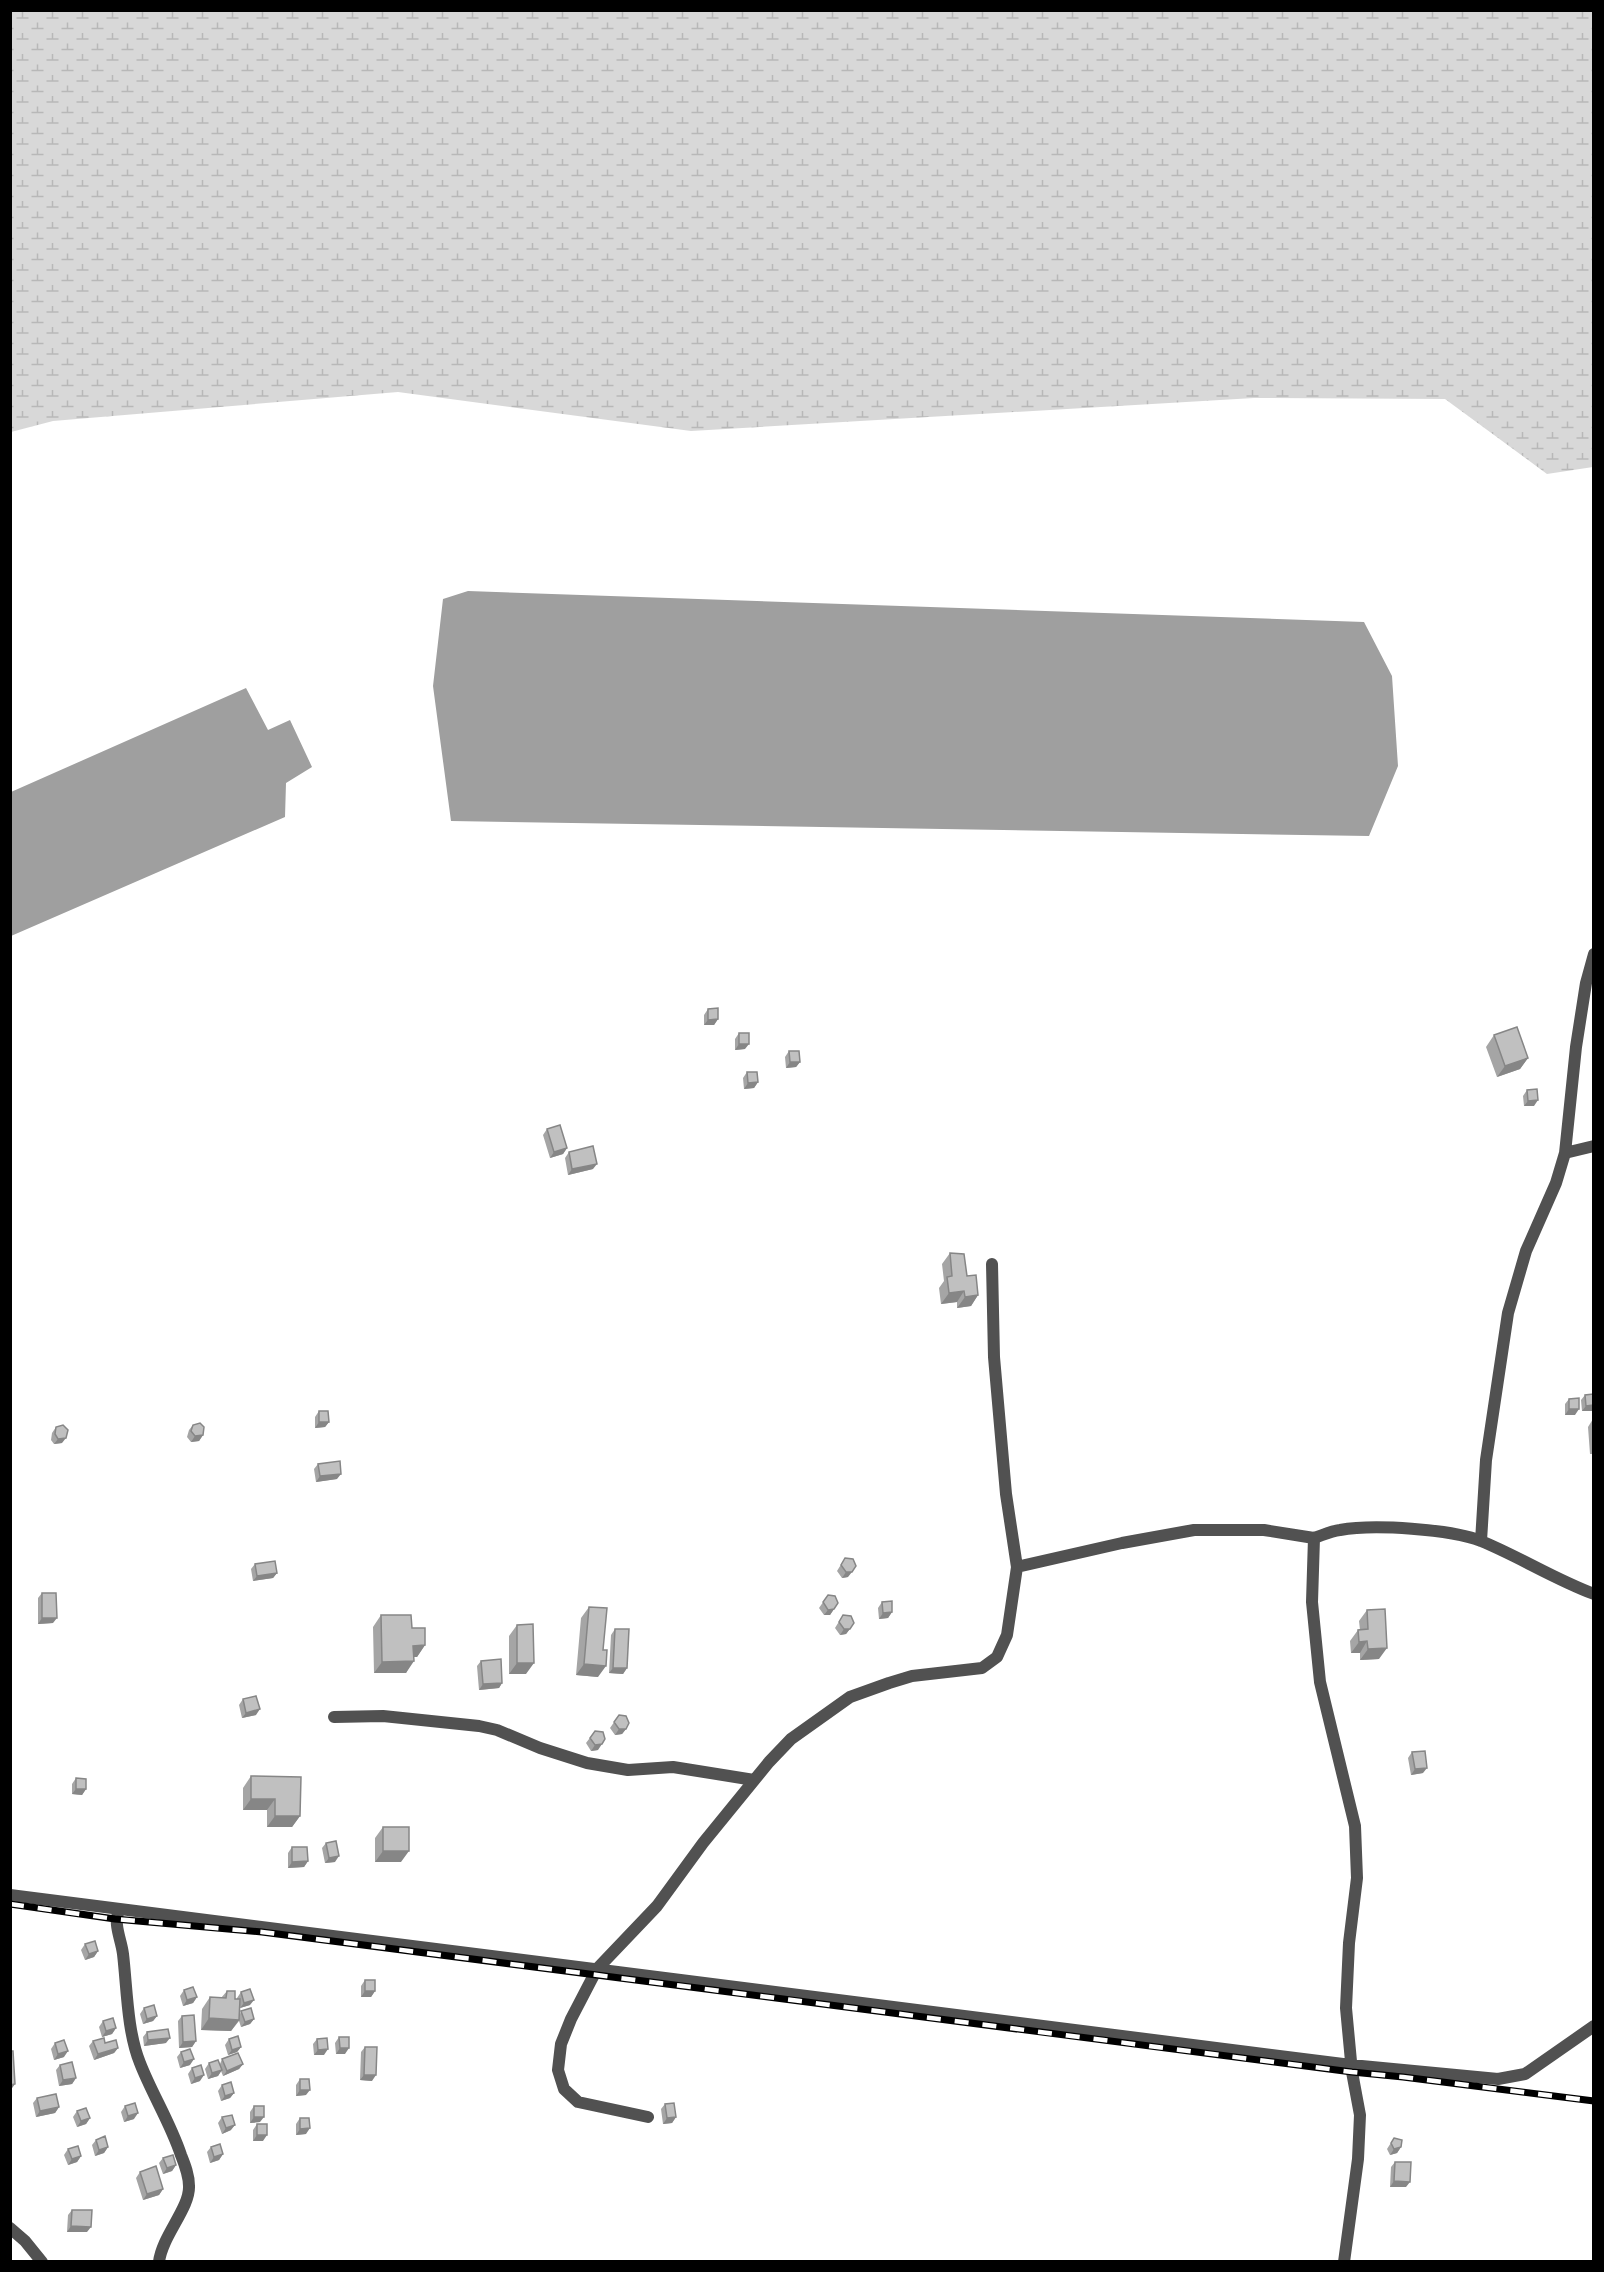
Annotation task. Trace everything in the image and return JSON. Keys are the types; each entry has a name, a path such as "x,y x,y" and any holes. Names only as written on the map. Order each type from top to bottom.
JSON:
{"street":[{"path":"1480,1541 1486,1460 1508,1312 1526,1251 1556,1183 1564,1153 1576,1047 1593,954"},
{"path":"1564,1153 1593,1146"},
{"path":"648,2117 578,2102 564,2090 558,2070 561,2044 571,2019 597,1969 657,1906 754,1780 791,1739 850,1697 912,1676 982,1668 998,1658 1007,1635 1017,1567 1006,1494 994,1357 992,1264"},
{"path":"1017,1567 1111,1545 1194,1530 1264,1530 1314,1538 1340,1530 1374,1528 1458,1534 1480,1541 1566,1584 1593,1594"},
{"path":"1314,1538 1312,1602 1320,1682 1355,1826 1357,1878 1349,1943 1346,2008 1351,2065 1360,2115 1358,2159 1344,2262"},
{"path":"334,1717 383,1716 479,1726 497,1730 540,1748 586,1763 628,1770 673,1767 754,1780"},
{"path":"10,1895 1351,2065 1498,2079 1525,2074 1593,2026"},
{"path":"119,1910 115,1919 122,1945 134,2040 140,2062 172,2127 190,2188 160,2249 159,2262"},
{"path":"10,2228 25,2241 42,2262"}],"green space":[{"path":"11,10 1593,11 1593,467 1547,474 1445,399 1254,398 691,431 398,392 53,421 11,432"}],"shaded area":[{"path":"468,591 1364,622 1392,676 1398,766 1369,836 451,821 433,686 443,599"},
{"path":"246,688 268,730 290,720 312,767 286,783 285,817 11,936 11,792"}],"building":[{"path":"718,1008 718,1019 708,1020 708,1009"},
{"path":"1517,1027 1528,1058 1505,1066 1494,1035"},
{"path":"739,1033 749,1033 749,1044 739,1044"},
{"path":"789,1051 799,1051 800,1062 790,1062"},
{"path":"747,1072 757,1072 758,1082 748,1083"},
{"path":"1537,1089 1538,1100 1528,1101 1527,1090"},
{"path":"560,1125 567,1148 554,1152 547,1129"},
{"path":"593,1146 597,1164 572,1169 569,1152"},
{"path":"950,1253 964,1254 967,1276 976,1275 978,1295 965,1297 964,1291 949,1293 947,1277 952,1276"},
{"path":"1593,1394 1593,1405 1586,1406 1585,1395"},
{"path":"1579,1398 1579,1409 1569,1409 1569,1399"},
{"path":"319,1411 328,1411 329,1422 319,1422"},
{"path":"200,1423 204,1427 203,1435 195,1436 191,1431 193,1425"},
{"path":"63,1425 68,1430 66,1438 58,1439 55,1434 56,1427"},
{"path":"340,1461 341,1474 320,1476 318,1464"},
{"path":"845,1558 853,1559 856,1566 852,1572 846,1572 841,1565"},
{"path":"275,1561 277,1573 257,1576 255,1564"},
{"path":"42,1593 56,1593 57,1618 42,1618"},
{"path":"828,1595 835,1596 838,1603 834,1609 828,1610 823,1602"},
{"path":"892,1601 892,1612 883,1613 882,1602"},
{"path":"589,1607 607,1608 603,1650 607,1650 606,1666 584,1664"},
{"path":"1385,1609 1387,1648 1368,1649 1367,1641 1359,1642 1358,1630 1368,1629 1367,1610"},
{"path":"381,1615 411,1615 412,1628 425,1628 425,1645 413,1646 414,1661 382,1662"},
{"path":"843,1615 851,1616 854,1623 850,1629 844,1629 839,1622"},
{"path":"533,1624 534,1663 517,1663 517,1625"},
{"path":"615,1629 629,1629 627,1668 613,1668"},
{"path":"501,1659 502,1683 483,1684 481,1661"},
{"path":"256,1696 260,1709 246,1713 243,1699"},
{"path":"619,1715 626,1716 629,1723 626,1729 619,1729 614,1722"},
{"path":"595,1731 603,1732 605,1739 602,1744 595,1745 590,1738"},
{"path":"1425,1751 1427,1768 1415,1769 1412,1752"},
{"path":"251,1776 301,1777 300,1816 275,1816 275,1799 251,1799"},
{"path":"76,1778 86,1779 86,1789 76,1789"},
{"path":"383,1827 409,1827 409,1851 383,1851"},
{"path":"336,1841 339,1856 329,1858 326,1843"},
{"path":"292,1847 307,1847 308,1861 292,1862"},
{"path":"95,1941 98,1951 89,1954 85,1944"},
{"path":"365,1980 375,1980 375,1991 365,1991"},
{"path":"193,1987 197,1997 187,2000 184,1990"},
{"path":"250,1989 254,2000 244,2003 241,1992"},
{"path":"227,1991 235,1991 235,1999 240,1999 239,2020 209,2018 210,1997 226,1998"},
{"path":"154,2005 157,2016 147,2019 144,2008"},
{"path":"251,2008 254,2019 245,2022 241,2011"},
{"path":"194,2015 196,2041 183,2042 182,2016"},
{"path":"113,2018 116,2028 106,2031 103,2021"},
{"path":"168,2029 170,2038 148,2040 147,2032"},
{"path":"238,2036 241,2047 232,2050 229,2039"},
{"path":"339,2037 349,2037 349,2048 340,2048"},
{"path":"104,2038 105,2043 116,2040 118,2048 98,2054 93,2041"},
{"path":"327,2038 328,2049 318,2050 317,2039"},
{"path":"64,2040 68,2051 58,2054 55,2043"},
{"path":"365,2047 377,2047 376,2075 364,2075"},
{"path":"190,2049 194,2059 184,2062 181,2052"},
{"path":"10,2051 13,2051 15,2084 10,2085"},
{"path":"238,2053 243,2064 227,2071 222,2059"},
{"path":"218,2060 222,2070 212,2073 209,2063"},
{"path":"72,2062 76,2078 63,2080 60,2065"},
{"path":"201,2065 204,2075 195,2078 192,2068"},
{"path":"300,2079 309,2079 310,2090 300,2090"},
{"path":"231,2082 234,2093 225,2096 222,2085"},
{"path":"56,2094 59,2107 40,2111 37,2098"},
{"path":"135,2103 138,2113 128,2116 125,2106"},
{"path":"674,2103 676,2117 667,2118 665,2104"},
{"path":"254,2106 264,2106 264,2117 254,2117"},
{"path":"86,2108 90,2118 81,2121 77,2111"},
{"path":"232,2115 235,2125 226,2128 222,2117"},
{"path":"300,2118 309,2118 310,2128 300,2129"},
{"path":"257,2124 267,2124 267,2135 257,2135"},
{"path":"105,2136 108,2147 99,2150 96,2140"},
{"path":"1394,2138 1402,2140 1401,2147 1394,2149 1391,2143"},
{"path":"220,2144 223,2154 214,2157 211,2147"},
{"path":"78,2146 81,2156 72,2159 68,2149"},
{"path":"173,2155 176,2165 167,2168 163,2158"},
{"path":"1395,2162 1411,2162 1410,2182 1394,2181"},
{"path":"156,2166 163,2189 147,2194 140,2172"},
{"path":"72,2210 92,2210 91,2227 71,2226"}],"railway":[{"path":"10,1904 115,1919 262,1932 1594,2101"}]}
